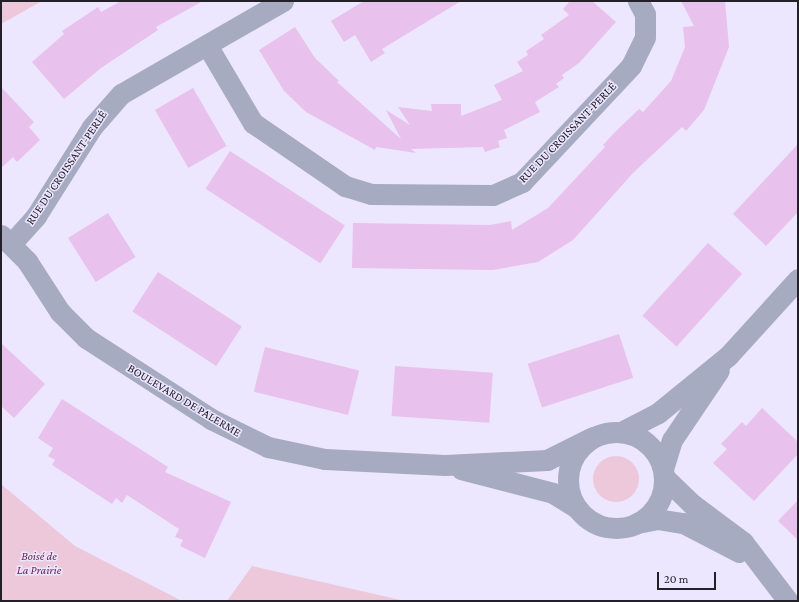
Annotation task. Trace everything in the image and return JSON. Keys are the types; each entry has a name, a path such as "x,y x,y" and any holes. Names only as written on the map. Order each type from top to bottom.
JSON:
{"street":[{"name":"RUE DU CROISSANT-PERLÉ","path":"6,240 36,216 111,103 131,88 283,1"},
{"name":"RUE DU CROISSANT-PERLÉ","path":"207,45 253,123 345,186 371,194 493,195 522,182 631,66 646,37 645,14 638,1"},
{"name":"BOULEVARD DE PALERME","path":"6,240 76,330 240,436 298,456 445,465 547,460 592,438"},
{"path":"760,565 715,537 683,523 657,519 623,527 599,525 576,508 569,493 571,461 592,438 621,432 658,413 728,356 798,279"},
{"path":"635,524 657,505 663,473 672,440 728,356"},
{"path":"621,432 648,444 663,473 692,504 728,528 760,565 788,601"},
{"name":"BOULEVARD DE PALERME","path":"445,465 541,489 576,508"}],"green space":[{"path":"1,1 42,1 1,24"},
{"path":"611,456 621,456 629,460 635,466 639,474 639,484 635,492 629,498 621,502 611,502 603,498 597,492 593,484 593,474 597,466 603,460"},
{"name":"Boisé de La Prairie","path":"1,484 75,546 182,601 1,601"},
{"path":"252,566 405,601 227,601"}],"building":[{"path":"121,1 203,1 156,27 158,30 101,68 64,99 32,62 64,34 62,31 98,7 101,12"},
{"path":"364,1 461,1 382,49 385,53 371,62 355,35 344,42 331,21"},
{"path":"570,1 592,1 616,22 579,63 562,75 564,78 556,84 559,87 535,102 540,112 504,130 507,138 498,141 500,147 485,152 483,147 411,149 416,153 376,147 375,150 306,112 284,91 259,50 295,27 315,58 339,81 337,82 401,139 386,110 410,125 398,107 432,111 431,104 461,104 461,116 502,100 494,85 523,71 517,62 528,55 526,51 544,39 541,35 569,15 563,9"},
{"path":"681,1 725,1 729,47 704,110 686,131 682,127 633,173 573,240 538,262 493,270 352,268 353,223 490,225 511,221 512,230 548,208 605,147 603,145 615,132 639,109 643,112 671,81 685,47 683,27 694,26"},
{"path":"1,87 34,122 29,127 40,140 17,162 13,157 1,168"},
{"path":"193,88 226,146 188,168 155,110"},
{"path":"798,144 798,212 766,246 733,214"},
{"path":"230,151 345,226 320,263 205,189"},
{"path":"108,213 136,257 96,282 68,238"},
{"path":"708,243 742,274 677,347 642,316"},
{"path":"158,272 242,326 216,366 132,311"},
{"path":"619,334 633,378 542,407 528,364"},
{"path":"1,343 45,384 14,418 1,406"},
{"path":"265,347 359,370 348,415 254,392"},
{"path":"395,366 493,373 489,423 392,416"},
{"path":"62,399 168,467 165,472 231,502 205,558 180,546 183,540 175,537 179,529 127,495 122,503 116,498 112,504 52,465 55,460 48,456 53,448 38,438"},
{"path":"762,408 798,442 798,454 754,501 713,463 727,449 721,444 742,422 746,426"},
{"path":"798,500 798,540 778,521"}]}
